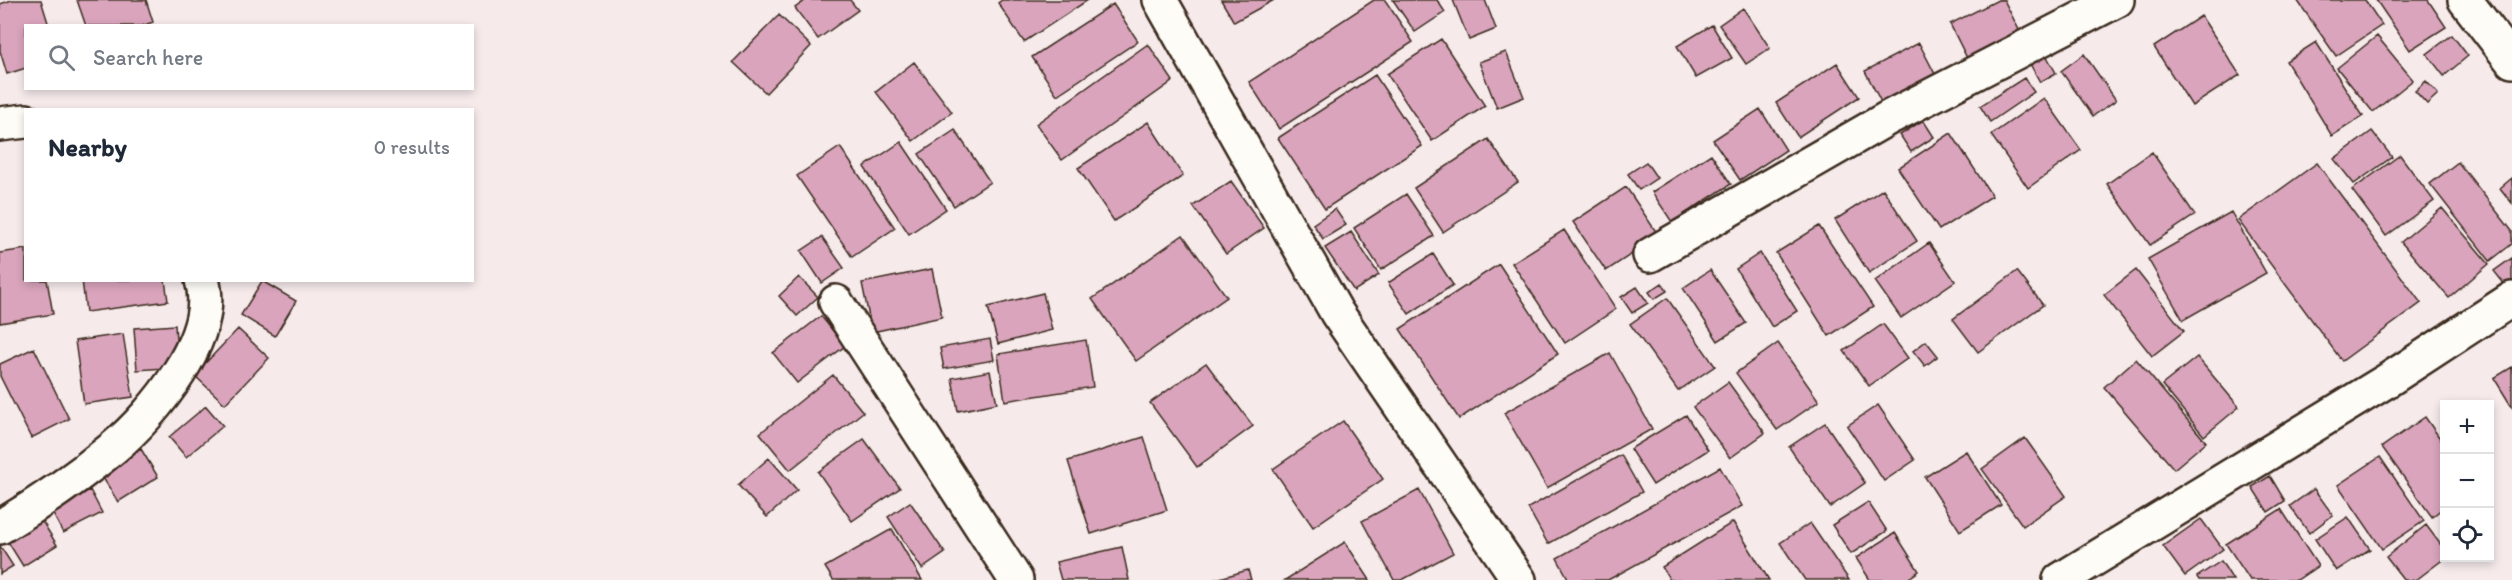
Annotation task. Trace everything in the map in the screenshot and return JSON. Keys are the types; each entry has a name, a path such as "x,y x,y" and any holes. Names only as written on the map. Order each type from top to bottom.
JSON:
{"street":[{"path":"1160,0 1337,313 1519,580"},
{"path":"1650,255 1890,117 2117,0"},
{"path":"2465,0 2512,61"},
{"path":"0,124 24,121"},
{"path":"0,526 115,447 171,387 199,334 206,291 203,282"},
{"path":"2060,580 2388,380 2512,299"},
{"path":"837,302 1016,580"}],"building":[{"path":"12,0 41,0 48,24 24,24 24,69 7,74 0,51 0,4"},
{"path":"77,0 146,0 153,22 148,24 85,24"},
{"path":"806,0 850,0 858,10 818,39 795,8"},
{"path":"1002,0 1088,0 1024,42 998,3"},
{"path":"1221,0 1274,0 1234,22"},
{"path":"1374,0 1385,0 1413,42 1279,129 1249,82"},
{"path":"1393,0 1437,0 1445,12 1415,32"},
{"path":"1453,0 1485,0 1496,29 1469,40"},
{"path":"1998,0 2004,0 2025,42 1972,68 1950,24"},
{"path":"2297,0 2365,0 2382,25 2336,56"},
{"path":"2376,0 2428,0 2446,27 2410,50"},
{"path":"1113,4 1138,41 1057,95 1032,57"},
{"path":"1743,8 1770,48 1746,64 1719,25"},
{"path":"779,15 811,46 766,93 733,62"},
{"path":"2201,16 2240,75 2192,106 2154,47"},
{"path":"1712,25 1732,58 1696,78 1677,46"},
{"path":"2452,35 2468,56 2444,76 2427,54"},
{"path":"2377,36 2413,80 2373,112 2337,68"},
{"path":"1441,39 1485,106 1432,141 1387,74"},
{"path":"2316,42 2363,116 2332,136 2286,61"},
{"path":"1919,43 1935,74 1881,102 1865,71"},
{"path":"1148,44 1173,81 1062,160 1036,124"},
{"path":"1506,52 1524,97 1497,108 1479,62"},
{"path":"2045,53 2056,73 2040,82 2029,62"},
{"path":"2084,54 2116,100 2093,116 2061,71"},
{"path":"914,62 952,112 913,141 876,92"},
{"path":"1837,63 1859,97 1798,137 1776,103"},
{"path":"1375,75 1422,146 1325,209 1278,138"},
{"path":"2024,78 2034,92 1990,122 1980,106"},
{"path":"2426,81 2438,94 2427,104 2415,91"},
{"path":"2044,98 2081,150 2028,188 1991,135"},
{"path":"1760,109 1786,150 1740,180 1713,140"},
{"path":"1923,120 1934,137 1911,152 1900,135"},
{"path":"1148,122 1183,176 1114,221 1078,168"},
{"path":"955,130 990,182 954,206 919,154"},
{"path":"2372,131 2392,157 2354,184 2334,159"},
{"path":"1951,133 1992,196 1939,230 1898,168"},
{"path":"1488,139 1518,182 1443,232 1414,188"},
{"path":"901,142 946,209 909,234 864,167"},
{"path":"840,147 895,228 852,257 797,176"},
{"path":"2152,152 2195,215 2150,245 2107,184"},
{"path":"1711,154 1731,184 1672,222 1652,192"},
{"path":"2400,155 2434,201 2386,236 2352,190"},
{"path":"1646,162 1657,178 1639,190 1628,174"},
{"path":"2458,162 2512,231 2512,244 2490,261 2430,184"},
{"path":"2317,163 2421,303 2342,361 2238,220"},
{"path":"2512,178 2512,203 2500,188"},
{"path":"1231,181 1264,228 1226,254 1193,206"},
{"path":"1626,187 1659,236 1606,271 1573,222"},
{"path":"1883,189 1917,241 1869,273 1835,220"},
{"path":"1406,194 1434,236 1381,270 1354,228"},
{"path":"2442,208 2489,264 2449,298 2401,242"},
{"path":"1335,209 1346,225 1323,239 1313,224"},
{"path":"2231,212 2266,273 2183,320 2148,259"},
{"path":"1819,226 1873,307 1829,336 1776,253"},
{"path":"1564,230 1616,309 1565,343 1512,263"},
{"path":"1351,232 1379,275 1354,291 1325,248"},
{"path":"1183,235 1227,297 1136,361 1092,299"},
{"path":"822,237 844,268 822,283 801,251"},
{"path":"1929,243 1955,281 1901,318 1875,281"},
{"path":"24,249 24,282 47,282 53,314 0,323 0,253"},
{"path":"1760,253 1797,311 1772,327 1736,269"},
{"path":"1433,254 1453,285 1409,314 1388,283"},
{"path":"2512,258 2512,282 2506,286 2494,271"},
{"path":"1499,264 1558,354 1459,419 1400,329"},
{"path":"932,269 942,317 872,332 862,283"},
{"path":"1710,270 1746,323 1718,341 1683,288"},
{"path":"2136,270 2184,331 2152,356 2104,295"},
{"path":"2017,271 2043,305 1978,352 1953,319"},
{"path":"799,277 818,297 797,316 779,296"},
{"path":"82,282 165,282 168,301 86,312"},
{"path":"261,282 296,301 275,336 241,315"},
{"path":"1662,283 1667,291 1654,299 1649,292"},
{"path":"1637,287 1648,303 1632,313 1621,297"},
{"path":"1043,293 1052,330 998,344 988,307"},
{"path":"1667,298 1715,366 1678,391 1630,324"},
{"path":"821,316 845,346 797,383 773,353"},
{"path":"1883,324 1908,358 1869,386 1844,351"},
{"path":"175,325 178,367 137,370 134,328"},
{"path":"238,329 269,358 225,404 194,375"},
{"path":"123,334 133,397 84,404 75,341"},
{"path":"990,339 994,360 944,369 940,348"},
{"path":"1086,340 1093,387 1005,401 998,354"},
{"path":"1926,341 1938,356 1925,366 1913,351"},
{"path":"1778,343 1819,401 1777,430 1736,373"},
{"path":"34,348 69,419 31,438 0,376 0,364"},
{"path":"1610,353 1652,429 1547,488 1504,413"},
{"path":"2197,357 2239,407 2204,436 2162,385"},
{"path":"2136,359 2206,442 2174,469 2104,387"},
{"path":"1206,363 1253,426 1197,467 1150,403"},
{"path":"2512,367 2512,407 2494,378"},
{"path":"990,371 997,403 958,411 952,378"},
{"path":"833,375 863,412 790,470 760,433"},
{"path":"1728,382 1765,433 1730,458 1693,407"},
{"path":"1878,405 1915,460 1884,481 1847,426"},
{"path":"206,406 223,426 186,457 169,437"},
{"path":"1686,415 1708,450 1653,485 1630,449"},
{"path":"2425,417 2440,438 2440,510 2432,517 2382,447"},
{"path":"1343,421 1383,479 1313,527 1273,469"},
{"path":"1825,423 1865,483 1830,507 1789,447"},
{"path":"1144,437 1167,510 1091,534 1068,461"},
{"path":"2025,438 2066,496 2023,526 1982,469"},
{"path":"864,439 900,488 852,521 818,472"},
{"path":"141,449 158,477 118,502 100,473"},
{"path":"1966,451 2001,505 1960,531 1925,477"},
{"path":"1621,455 1642,492 1548,544 1528,508"},
{"path":"2380,457 2424,521 2382,549 2338,485"},
{"path":"769,458 797,490 767,517 738,485"},
{"path":"1720,467 1742,506 1608,580 1569,580 1557,558"},
{"path":"2270,476 2285,501 2268,512 2252,487"},
{"path":"2314,489 2333,515 2309,533 2290,506"},
{"path":"90,490 102,513 63,533 51,510"},
{"path":"1419,490 1453,553 1402,580 1394,580 1362,521"},
{"path":"910,502 945,553 922,569 888,517"},
{"path":"1868,502 1887,531 1851,554 1832,525"},
{"path":"2281,509 2318,566 2297,580 2250,580 2226,544"},
{"path":"39,516 57,545 23,566 5,537"},
{"path":"2348,517 2370,549 2336,571 2315,539"},
{"path":"2201,519 2223,549 2185,576 2163,546"},
{"path":"1733,522 1769,580 1670,580 1662,567"},
{"path":"1810,523 1849,580 1805,580 1780,543"},
{"path":"2426,525 2440,544 2440,562 2416,580 2404,580 2386,557"},
{"path":"892,529 922,580 833,580 825,567"},
{"path":"1895,533 1919,571 1906,580 1870,580 1856,558"},
{"path":"1345,542 1370,580 1285,580"},
{"path":"0,546 13,566 0,574"},
{"path":"1122,547 1129,580 1061,580 1056,562"},
{"path":"2221,561 2233,580 2199,580 2197,577"},
{"path":"1248,570 1251,580 1213,580"}]}
